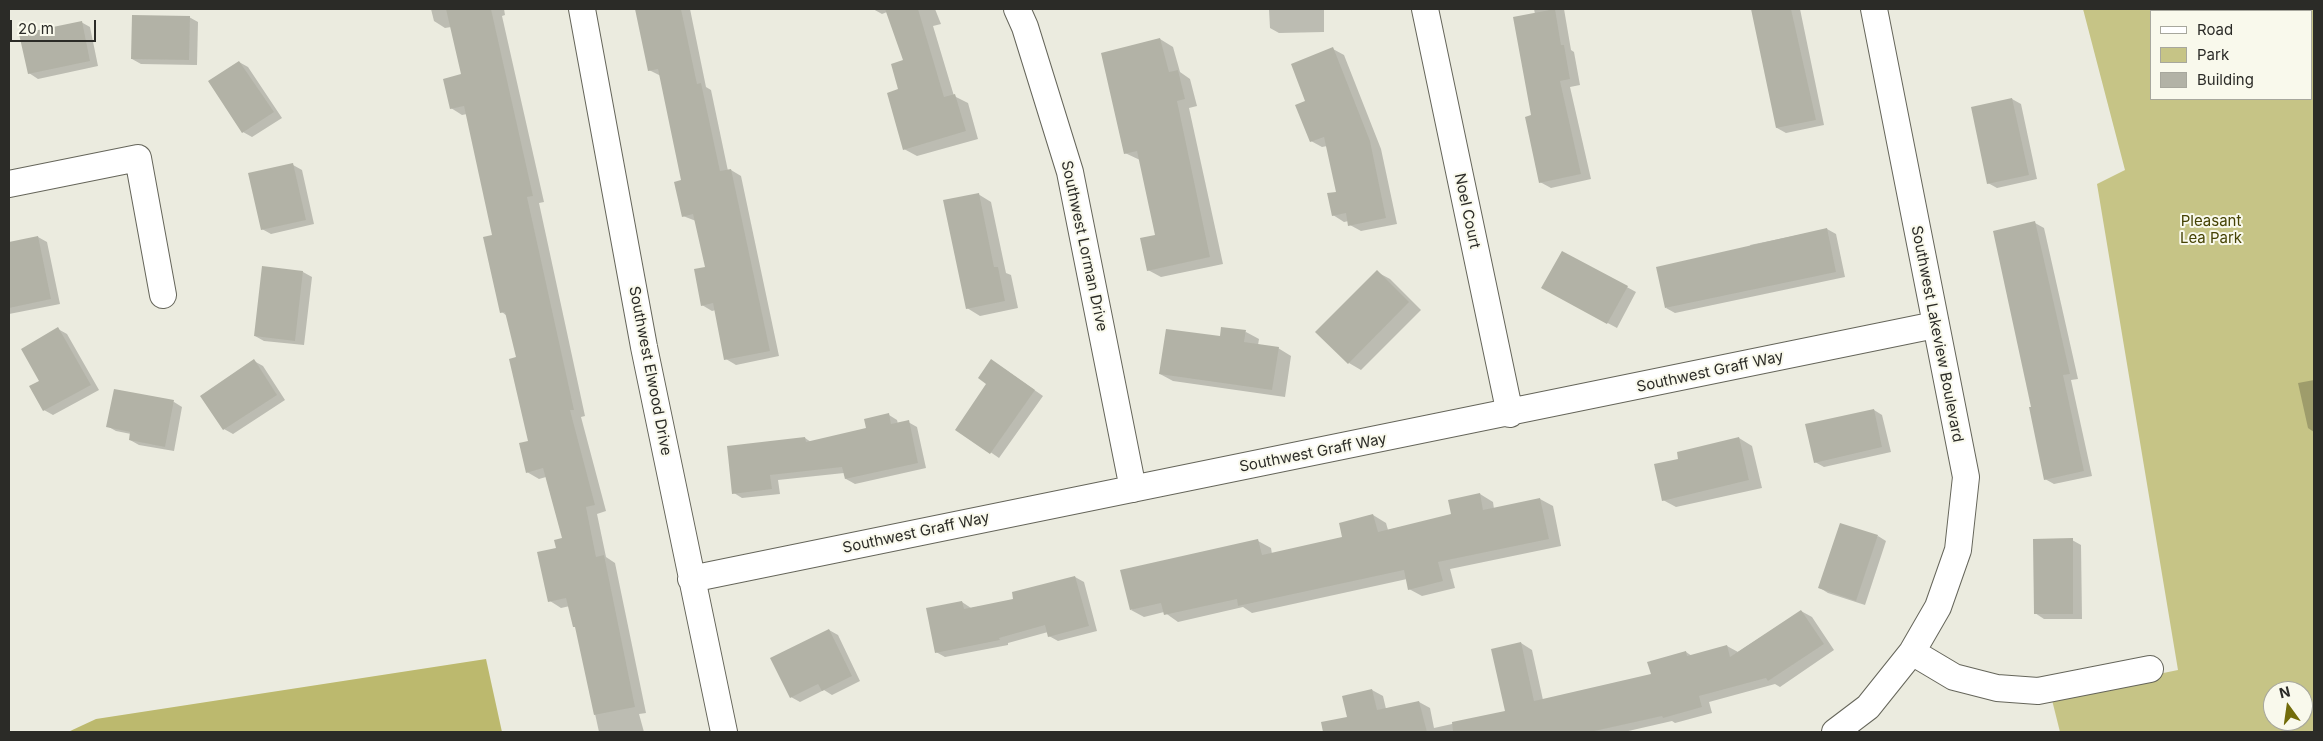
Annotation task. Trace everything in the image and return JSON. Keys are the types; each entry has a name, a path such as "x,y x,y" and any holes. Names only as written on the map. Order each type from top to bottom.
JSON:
{"street":[{"name":"Southwest Elwood Drive","path":"582,9 644,348 724,732"},
{"name":"Southwest Lorman Drive","path":"1016,9 1025,27 1070,172 1133,489"},
{"name":"Noel Court","path":"1425,9 1510,414"},
{"name":"Southwest Lakeview Boulevard","path":"1874,9 1966,477 1958,550 1938,607 1912,652"},
{"path":"9,184 138,158 163,295"},
{"name":"Southwest Graff Way","path":"691,579 1510,414 1936,325"},
{"path":"1835,732 1868,707 1912,652 1954,677 1997,688 2038,691 2150,669"}],"green space":[{"name":"Pleasant Lea Park","path":"2083,9 2314,9 2314,732 2060,732 2051,696 2178,670 2097,184 2125,170"}],"shaded area":[{"path":"486,659 502,732 68,732 96,719"}],"building":[{"path":"446,9 491,9 533,196 527,197 574,410 570,410 595,505 586,507 596,557 604,555 635,707 594,715 575,627 573,627 566,598 548,602 537,552 556,548 554,540 562,538 543,468 526,473 519,443 528,441 509,359 516,357 505,312 500,313 483,237 492,235 464,106 450,109 443,79 461,74"},
{"path":"635,9 681,9 697,84 701,83 720,171 731,169 770,351 724,360 713,303 701,306 694,269 705,267 693,214 682,217 674,182 681,180 658,69 648,71"},
{"path":"885,9 918,9 944,97 955,94 966,131 903,150 887,93 898,89 891,64 903,60"},
{"path":"1555,9 1561,45 1564,45 1570,79 1560,81 1581,174 1539,183 1525,117 1531,115 1513,17"},
{"path":"1751,9 1791,9 1816,120 1776,128"},
{"path":"132,15 190,16 189,60 131,59"},
{"path":"82,21 90,61 28,74 19,34"},
{"path":"1160,38 1169,72 1178,70 1185,99 1177,101 1210,257 1147,271 1140,238 1155,235 1137,151 1124,154 1101,53"},
{"path":"1333,47 1370,141 1386,218 1348,226 1346,213 1332,216 1327,193 1336,192 1324,137 1310,142 1295,105 1305,101 1291,64"},
{"path":"239,61 274,112 242,133 208,81"},
{"path":"2012,98 2029,175 1987,184 1971,107"},
{"path":"293,163 306,220 261,230 248,173"},
{"path":"979,193 994,267 998,267 1005,301 966,309 943,200"},
{"path":"2035,221 2070,374 2063,375 2084,471 2044,480 2029,407 2031,407 1993,231"},
{"path":"1827,228 1836,272 1665,308 1656,267"},
{"path":"38,236 51,299 9,308 9,242"},
{"path":"1562,251 1628,286 1607,324 1541,288"},
{"path":"262,266 303,271 295,341 254,336"},
{"path":"1377,270 1409,302 1348,364 1315,332"},
{"path":"58,327 91,385 43,411 29,386 39,381 21,349"},
{"path":"1221,327 1246,330 1244,342 1279,347 1272,390 1159,374 1166,329 1220,336"},
{"path":"254,359 277,395 223,430 200,396"},
{"path":"991,359 1035,390 990,454 955,430 986,384 978,378"},
{"path":"114,389 174,400 165,447 129,440 130,432 106,427"},
{"path":"1874,409 1882,447 1814,463 1805,424"},
{"path":"889,413 891,424 909,420 918,463 845,479 842,467 770,475 772,489 732,494 727,446 805,437 806,442 866,428 864,419"},
{"path":"1739,437 1749,480 1662,501 1654,464 1678,459 1677,452"},
{"path":"1480,493 1483,510 1540,498 1549,539 1438,562 1443,581 1408,590 1404,570 1238,606 1237,599 1164,615 1161,603 1130,610 1120,570 1258,539 1262,555 1342,537 1339,523 1373,514 1378,532 1451,514 1448,500"},
{"path":"1840,523 1878,535 1856,601 1818,588"},
{"path":"2073,538 2073,614 2034,614 2033,539"},
{"path":"1075,576 1089,626 1048,637 1045,625 999,638 1000,640 935,653 926,608 962,601 964,609 1013,599 1012,592"},
{"path":"1801,610 1824,644 1768,681 1766,678 1699,696 1702,707 1663,718 1662,716 1590,732 1453,732 1452,722 1505,711 1491,649 1521,642 1534,701 1651,674 1647,662 1686,651 1687,656 1727,645 1730,657"},
{"path":"829,629 852,676 822,691 818,684 790,698 770,658"},
{"path":"1372,689 1377,710 1419,701 1427,732 1323,732 1321,722 1347,717 1342,696"}]}
